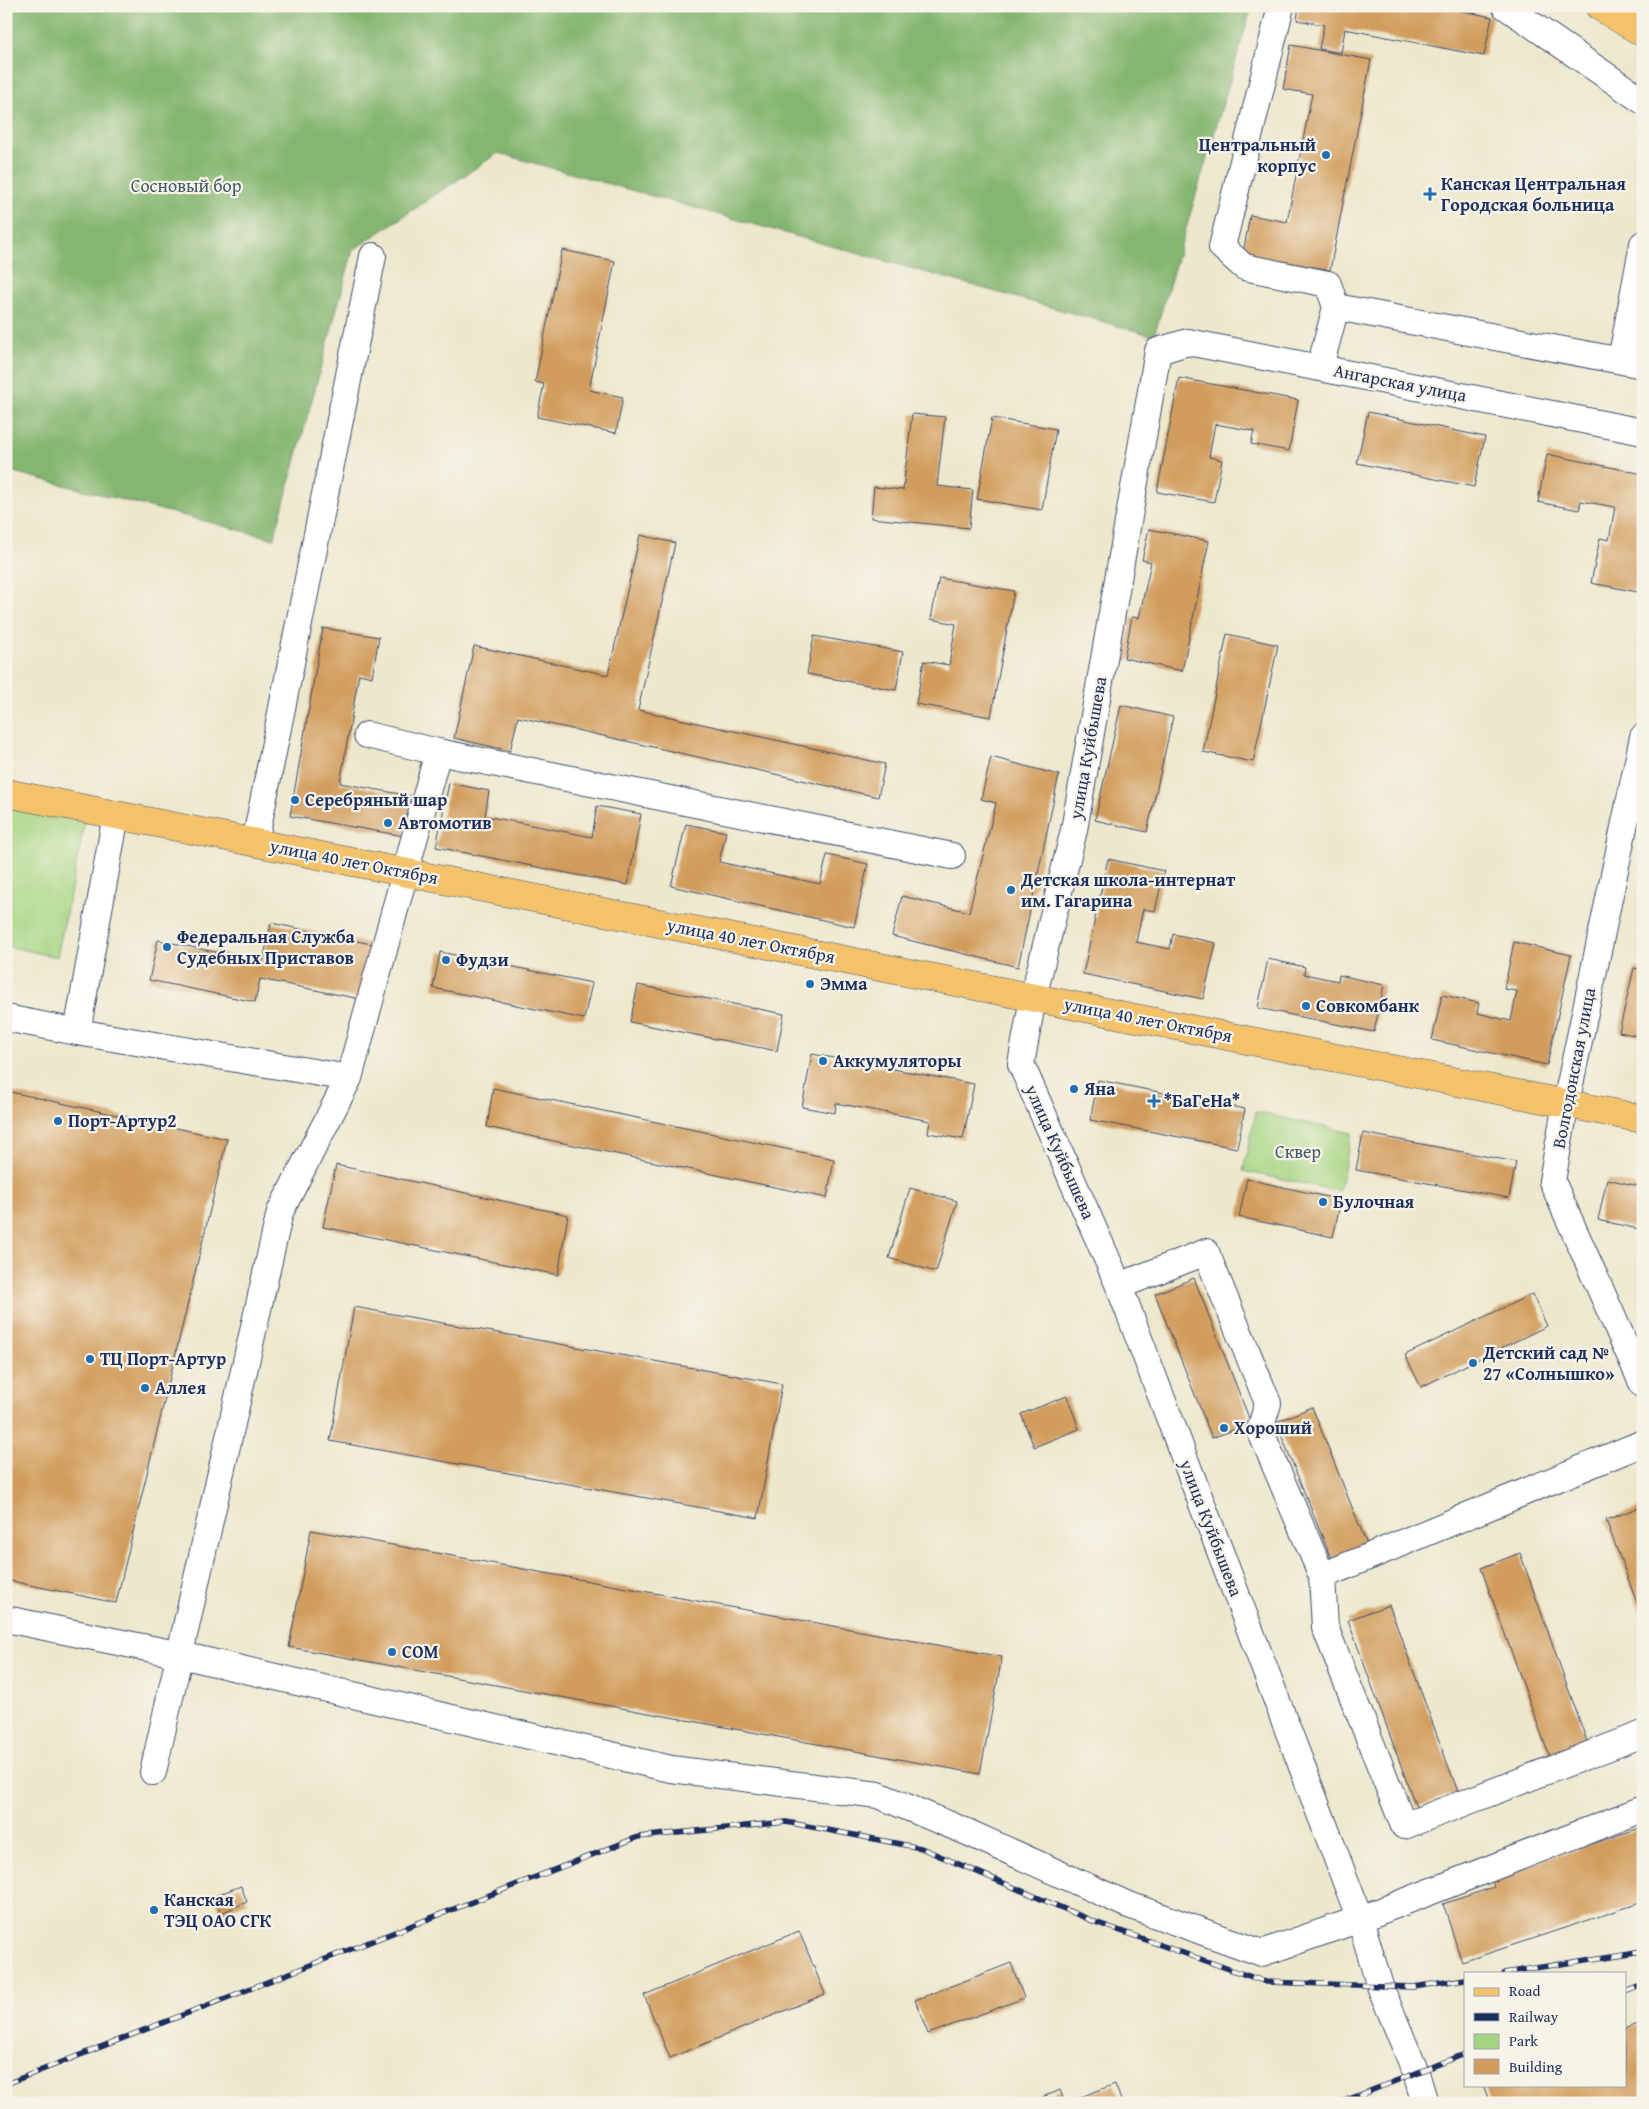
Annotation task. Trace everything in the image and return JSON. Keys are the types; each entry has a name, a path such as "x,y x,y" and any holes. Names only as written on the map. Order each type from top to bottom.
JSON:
{"main road":[{"path":"1599,6 1643,33"},
{"name":"улица 40 лет Октября","path":"6,793 1643,1119"}],"street":[{"path":"1281,6 1222,247 1244,266 1328,284 1336,307 1320,367"},
{"path":"1505,6 1643,101"},
{"path":"1336,307 1632,362 1643,244"},
{"path":"255,842 373,256"},
{"name":"Ангарская улица","path":"1158,351 1188,342 1643,432"},
{"name":"улица Куйбышева","path":"1158,351 1074,830 1033,998 1021,1064 1119,1286 1360,1919 1380,1986 1416,2073 1425,2103"},
{"path":"367,735 438,752 952,856"},
{"name":"Волгодонская улица","path":"1643,737 1566,1103 1552,1181 1643,1385"},
{"path":"153,1772 280,1212 350,1078 404,872 438,752"},
{"path":"77,1032 116,815"},
{"path":"6,1018 77,1032 350,1078"},
{"path":"1119,1286 1206,1252 1268,1402 1260,1430 1322,1576 1325,1627 1404,1826 1643,1734"},
{"path":"1322,1576 1643,1443"},
{"path":"6,1618 181,1655 671,1769 878,1795 967,1832 1126,1904 1262,1953 1360,1919 1643,1809"}],"green space":[{"name":"Сосновый бор","path":"6,6 1252,6 1154,336 498,153 353,250 274,539 6,470"},
{"path":"6,806 85,822 57,957 6,946"},
{"name":"Сквер","path":"1256,1112 1352,1133 1339,1191 1243,1171"}],"building":[{"path":"1299,6 1438,6 1492,17 1484,56 1345,29 1341,53 1319,49 1324,25 1297,20"},
{"name":"Центральный корпус","path":"1291,45 1371,60 1330,270 1243,254 1250,215 1287,222 1312,94 1283,89"},
{"path":"562,250 615,261 589,390 623,397 616,433 537,417 544,384 535,382"},
{"path":"1640,321 1643,322 1643,354 1634,352"},
{"path":"1179,378 1298,400 1289,451 1251,444 1254,431 1215,424 1209,457 1222,460 1214,502 1157,492"},
{"path":"1368,412 1485,437 1474,487 1357,463"},
{"path":"912,414 945,417 937,486 973,490 969,528 871,518 874,487 903,490"},
{"path":"992,418 1056,429 1042,510 977,499"},
{"path":"1547,454 1643,474 1643,593 1591,583 1600,538 1609,540 1615,507 1581,501 1579,510 1538,502"},
{"path":"1149,529 1209,541 1182,671 1124,658 1132,617 1139,618 1151,562 1142,560"},
{"path":"640,535 675,543 638,710 885,764 878,797 518,717 510,751 454,738 474,646 608,675"},
{"path":"939,578 1014,591 991,717 916,704 924,661 949,665 956,624 931,619"},
{"path":"323,628 379,637 372,677 359,674 340,783 411,796 404,836 290,816"},
{"path":"1227,634 1278,645 1253,762 1203,752"},
{"path":"814,636 903,652 896,690 807,674"},
{"path":"1121,705 1173,717 1147,832 1095,820"},
{"path":"991,757 1059,775 1018,967 892,936 902,896 969,912 996,803 981,799"},
{"path":"449,783 489,791 485,816 592,837 597,806 641,814 628,885 436,847"},
{"path":"686,824 726,832 719,862 820,884 827,855 868,864 854,927 671,886"},
{"path":"1108,859 1164,871 1155,911 1143,909 1136,942 1170,949 1173,934 1216,943 1203,999 1083,974"},
{"path":"271,923 376,945 365,1000 260,979 255,1002 149,980 158,940 263,962"},
{"path":"1514,942 1571,955 1547,1065 1432,1040 1442,995 1479,1003 1477,1013 1511,1021 1517,991 1504,989"},
{"path":"440,952 592,983 584,1019 433,988"},
{"path":"1268,959 1305,967 1304,974 1338,981 1339,975 1384,985 1374,1032 1258,1008"},
{"path":"1634,968 1643,970 1643,1037 1619,1032"},
{"path":"638,985 784,1014 777,1051 630,1022"},
{"path":"812,1054 974,1084 963,1139 928,1133 930,1121 836,1103 835,1113 802,1107"},
{"path":"1098,1080 1245,1109 1237,1148 1090,1120"},
{"path":"493,1088 834,1159 827,1198 487,1127"},
{"name":"ТЦ Порт-Артур","path":"6,1091 227,1139 116,1603 6,1580"},
{"path":"1363,1133 1516,1162 1509,1198 1356,1170"},
{"path":"336,1165 568,1215 558,1275 323,1227"},
{"path":"1247,1179 1341,1200 1333,1237 1239,1217"},
{"path":"1607,1179 1643,1187 1643,1230 1598,1220"},
{"path":"910,1188 957,1201 936,1272 889,1258"},
{"path":"1194,1278 1251,1423 1212,1438 1155,1294"},
{"path":"1532,1294 1547,1326 1421,1387 1405,1355"},
{"path":"354,1307 782,1384 758,1518 330,1441"},
{"path":"1067,1396 1079,1429 1034,1447 1021,1414"},
{"path":"1312,1407 1370,1552 1334,1566 1276,1422"},
{"path":"1643,1506 1643,1619 1606,1520"},
{"path":"311,1530 1002,1657 980,1774 289,1647"},
{"path":"1520,1553 1589,1747 1551,1761 1481,1568"},
{"path":"1389,1605 1458,1792 1416,1807 1348,1620"},
{"path":"1643,1827 1643,1902 1462,1962 1443,1904 1494,1887 1491,1877"},
{"path":"241,1886 247,1902 221,1913 214,1896"},
{"path":"799,1931 825,1994 670,2058 644,1995"},
{"path":"1011,1963 1024,1998 928,2034 915,2000"},
{"path":"1643,2022 1643,2101 1638,2103 1490,2103 1483,2086 1626,2086 1626,2029"},
{"path":"1115,2084 1122,2103 1065,2103"},
{"path":"1060,2090 1065,2103 1027,2103"}],"railway":[{"path":"6,2084 638,1837 786,1822 921,1848 1095,1922 1266,1982 1414,1987 1464,1979"},
{"path":"1510,1972 1643,1951"},
{"path":"1626,1992 1643,1985"},
{"path":"1339,2103 1464,2054"}],"place":[{"name":"Центральный корпус","path":"1326,155"},
{"name":"Канская Центральная Городская больница","path":"1430,194"},
{"name":"Серебряный шар","path":"295,800"},
{"name":"Автомотив","path":"388,823"},
{"name":"Детская школа-интернат им. Гагарина","path":"1011,890"},
{"name":"Федеральная Служба Судебных Приставов","path":"167,947"},
{"name":"Фудзи","path":"446,960"},
{"name":"Эмма","path":"810,984"},
{"name":"Совкомбанк","path":"1306,1006"},
{"name":"Аккумуляторы","path":"823,1061"},
{"name":"Яна","path":"1074,1089"},
{"name":"*БаГеНа*","path":"1154,1101"},
{"name":"Порт-Артур2","path":"58,1121"},
{"name":"Булочная","path":"1323,1202"},
{"name":"ТЦ Порт-Артур","path":"90,1359"},
{"name":"Детский сад № 27 «Солнышко»","path":"1473,1363"},
{"name":"Аллея","path":"145,1388"},
{"name":"Хороший","path":"1224,1428"},
{"name":"СОМ","path":"392,1652"},
{"name":"Канская ТЭЦ ОАО СГК","path":"154,1910"}]}
